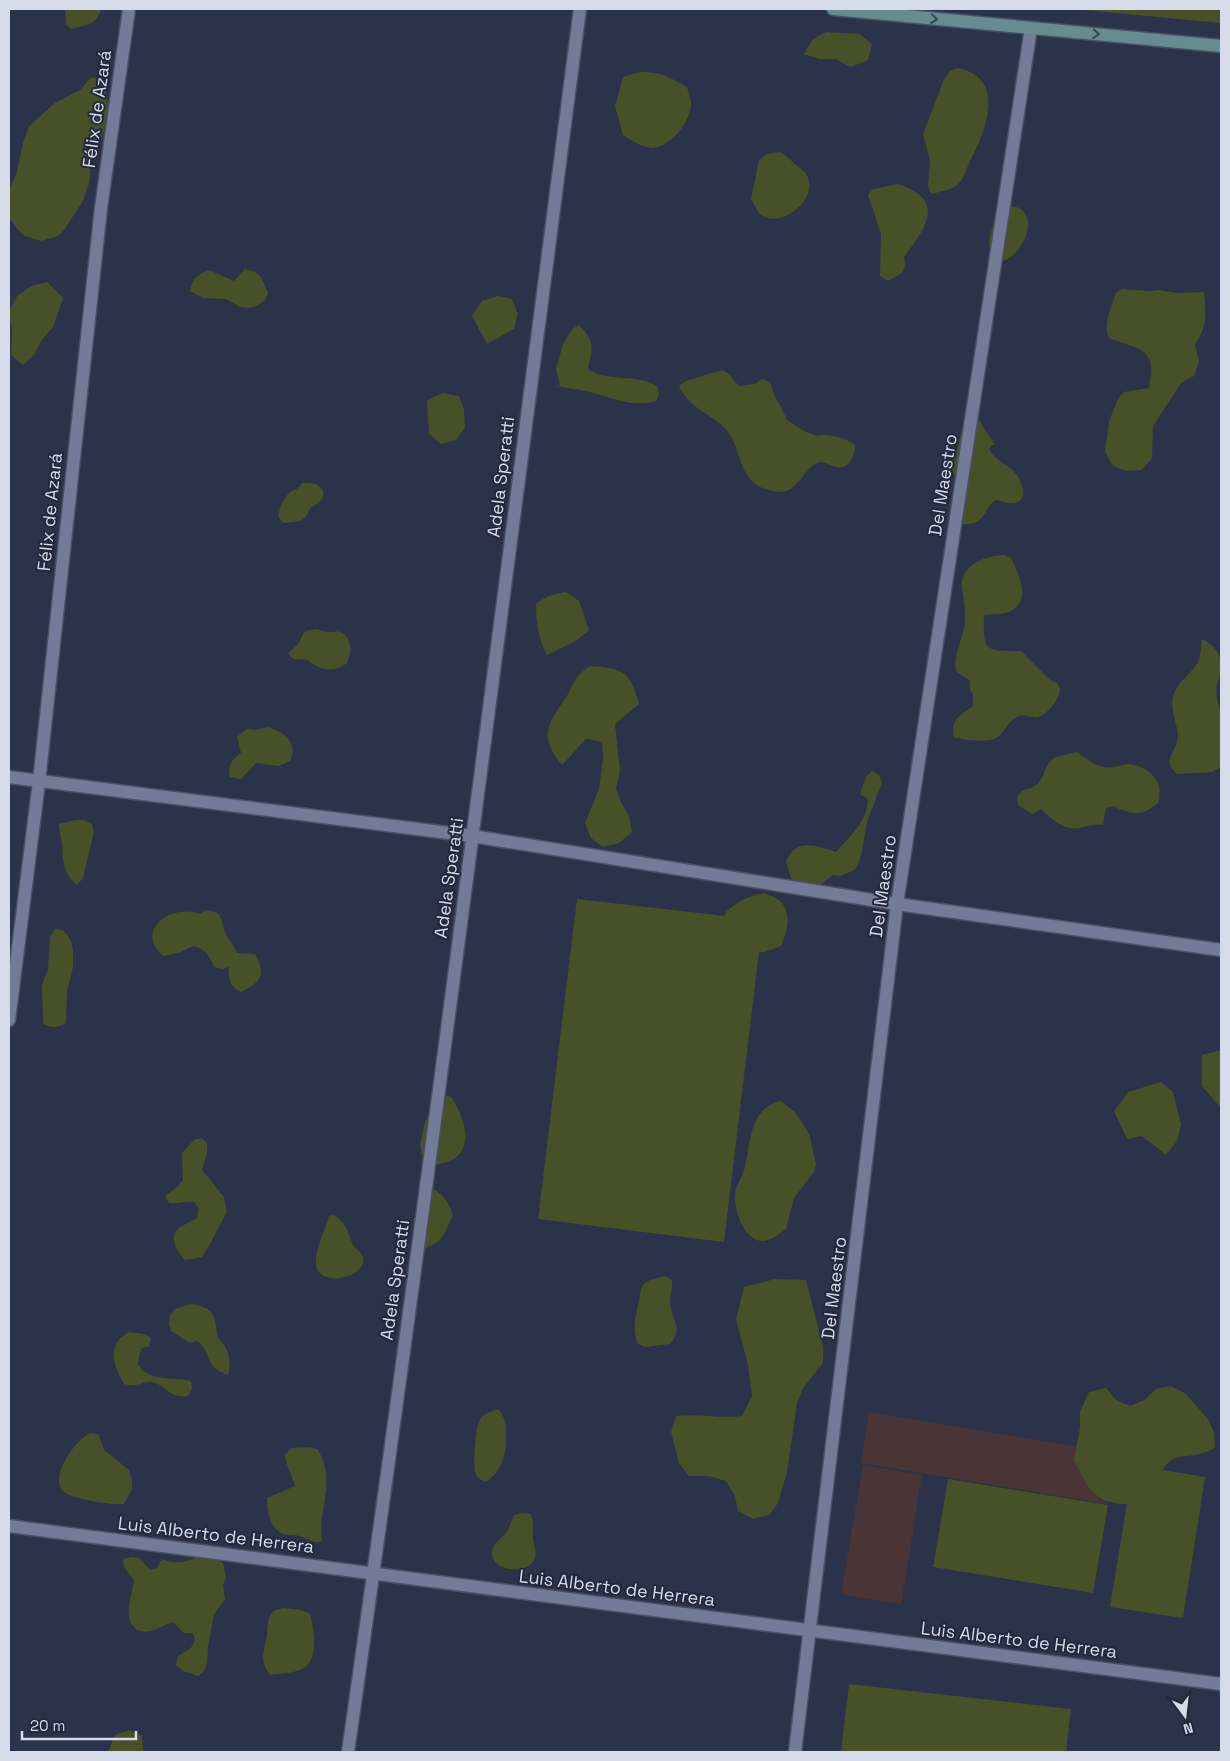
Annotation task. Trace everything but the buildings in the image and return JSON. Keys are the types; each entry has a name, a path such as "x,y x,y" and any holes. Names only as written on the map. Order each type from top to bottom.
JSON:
{"street":[{"name":"Félix de Azará","path":"9,1020 38,782 101,208 129,9"},
{"name":"Adela Speratti","path":"348,1752 374,1574 580,9"},
{"path":"833,9 1221,46"},
{"name":"Del Maestro","path":"795,1752 897,904 1031,28"},
{"path":"9,777 472,836 897,904 1221,950"},
{"name":"Luis Alberto de Herrera","path":"9,1526 1221,1684"}],"shaded area":[{"path":"869,1412 1116,1453 1107,1504 861,1463"},
{"path":"863,1465 922,1475 901,1604 841,1594"}],"green space":[{"path":"65,9 101,9 97,18 93,21 71,29 66,24"},
{"path":"1073,9 1221,9 1221,23"},
{"path":"826,32 860,34 872,44 868,60 851,67 835,59 819,59 804,54 813,39"},
{"path":"958,68 973,74 983,83 988,94 986,121 982,136 961,180 952,188 931,194 928,186 930,161 923,134 945,77 950,71"},
{"path":"640,72 659,74 675,80 687,87 690,98 688,117 679,132 659,147 651,148 644,146 623,135 615,106 623,77"},
{"path":"91,77 99,80 104,86 110,113 100,142 92,156 89,183 83,201 58,236 41,241 25,236 9,217 9,190 16,175 29,126 55,103 81,89"},
{"path":"780,152 805,173 809,184 808,193 796,210 786,216 767,218 759,213 751,199 759,160 767,154"},
{"path":"898,184 923,198 927,206 928,216 919,236 904,257 905,265 902,273 888,281 880,276 881,234 868,195 873,189"},
{"path":"1002,204 1022,210 1027,217 1028,229 1023,242 1011,257 1002,261 996,261 992,255 989,241"},
{"path":"245,269 260,276 268,293 265,300 258,305 249,308 240,307 226,299 203,298 190,291 196,278 209,270 234,281"},
{"path":"47,282 63,298 53,327 41,341 34,355 23,365 11,355 12,330 9,312 17,296 31,286"},
{"path":"1122,289 1159,290 1177,293 1204,292 1205,320 1195,345 1199,362 1194,376 1181,383 1153,426 1152,458 1142,470 1126,471 1113,466 1105,452 1109,421 1119,397 1124,392 1149,388 1151,375 1149,358 1144,352 1109,338 1107,333 1107,321 1110,310 1116,293"},
{"path":"497,296 512,299 518,314 514,329 487,344 472,316 482,301"},
{"path":"579,325 588,336 591,345 592,350 588,369 605,376 649,382 657,386 659,394 656,401 637,403 620,401 586,391 555,386 560,386 556,369 563,344 572,329"},
{"path":"722,370 729,374 739,386 755,384 762,379 770,382 775,397 787,420 802,430 817,436 837,437 855,445 854,453 848,464 841,467 823,462 815,464 792,488 786,491 772,491 756,485 745,471 728,432 723,426 689,401 679,386 686,381"},
{"path":"443,393 459,396 464,410 465,428 456,440 441,444 429,434 427,400"},
{"path":"971,414 975,414 995,445 991,445 989,449 997,459 1016,474 1023,489 1023,495 1019,501 1013,503 996,500 979,521 958,524 959,486 952,469 963,426"},
{"path":"302,483 316,484 323,490 323,498 310,508 307,515 301,521 284,523 278,517 282,503 289,493 298,488"},
{"path":"1003,555 1011,558 1020,578 1022,586 1021,600 1011,611 1001,614 984,615 984,637 986,643 994,649 1021,651 1050,680 1057,683 1060,689 1058,698 1046,713 1039,717 1017,717 999,736 990,740 977,741 954,737 953,726 957,718 973,706 973,693 970,690 970,681 956,671 955,665 965,622 962,579 969,567 975,563 989,557"},
{"path":"566,592 579,601 589,630 576,641 547,655 538,630 536,603 551,595"},
{"path":"316,629 344,634 350,646 346,664 335,669 325,669 306,659 301,660 290,656 288,653 298,644 304,633"},
{"path":"1202,639 1218,653 1222,668 1216,692 1221,710 1221,767 1212,772 1177,774 1170,764 1178,735 1172,702 1175,691 1198,662"},
{"path":"590,666 610,668 624,673 632,684 639,704 615,724 620,771 616,788 629,816 632,832 619,843 603,847 591,838 585,823 599,789 603,758 602,742 586,739 562,765 550,746 548,738 548,730 554,715 576,678"},
{"path":"268,727 288,739 293,749 290,761 279,766 256,763 241,779 230,777 229,769 231,763 241,753 237,737 247,729 255,730"},
{"path":"1077,752 1101,766 1111,768 1133,764 1147,771 1155,778 1159,786 1159,802 1147,810 1137,813 1131,813 1113,806 1106,808 1103,825 1079,828 1063,826 1041,809 1032,814 1018,805 1017,797 1019,794 1039,782 1048,764 1054,758"},
{"path":"872,771 879,775 882,782 867,822 861,856 855,870 840,876 833,875 814,889 793,884 786,862 795,849 807,845 836,852 857,828 865,815 868,799 860,794 866,777"},
{"path":"84,820 92,824 94,832 83,878 77,885 66,872 63,862 59,824"},
{"path":"764,893 779,900 786,911 788,922 781,946 765,952 759,952 724,1242 538,1219 577,899 725,916 726,912 739,902 748,897"},
{"path":"206,910 219,914 225,932 237,953 255,954 259,961 261,968 260,978 241,992 230,982 229,967 222,969 214,967 209,956 201,949 193,946 179,953 163,956 155,947 152,937 154,929 160,921 177,912 199,914"},
{"path":"55,929 63,930 72,944 73,967 67,991 66,1023 54,1027 43,1024 42,984 48,970 50,937"},
{"path":"1221,1050 1221,1108 1202,1086 1202,1055"},
{"path":"1161,1082 1173,1092 1181,1125 1177,1141 1166,1155 1142,1136 1127,1139 1114,1111 1128,1092"},
{"path":"443,1095 451,1097 459,1111 465,1128 464,1145 461,1152 455,1158 433,1166 422,1155 420,1146 424,1125 436,1099"},
{"path":"781,1101 796,1113 806,1129 810,1137 816,1165 814,1172 794,1198 786,1229 772,1239 762,1241 750,1236 741,1224 736,1209 735,1192 744,1170 750,1137 757,1118 763,1110"},
{"path":"201,1138 207,1143 207,1154 202,1170 224,1197 227,1212 202,1257 185,1260 174,1243 175,1233 177,1229 197,1218 199,1209 194,1202 169,1203 165,1196 183,1180 182,1153 194,1140"},
{"path":"433,1189 446,1200 453,1215 439,1241 421,1250 413,1236 425,1192"},
{"path":"334,1215 343,1224 353,1245 363,1258 362,1265 358,1271 342,1278 325,1276 319,1272 316,1264 319,1246 329,1216"},
{"path":"665,1276 672,1280 670,1303 677,1329 676,1334 670,1344 645,1347 638,1344 635,1333 635,1322 641,1291 643,1285 648,1281"},
{"path":"775,1279 806,1280 823,1347 823,1363 803,1388 797,1403 787,1472 778,1503 769,1515 753,1519 738,1511 735,1496 726,1481 708,1476 689,1476 679,1463 671,1432 676,1416 742,1416 752,1396 748,1365 736,1319 744,1287"},
{"path":"191,1304 206,1308 213,1314 218,1338 225,1346 229,1355 228,1375 214,1367 202,1345 197,1341 190,1343 171,1331 169,1324 170,1315 175,1309"},
{"path":"129,1332 145,1334 151,1338 149,1346 142,1348 139,1356 138,1365 143,1371 155,1377 191,1381 192,1389 188,1396 176,1396 152,1382 136,1385 124,1384 115,1363 114,1349 121,1337"},
{"path":"1170,1386 1185,1393 1208,1419 1214,1432 1215,1448 1201,1454 1174,1459 1163,1470 1205,1477 1183,1618 1110,1607 1127,1504 1103,1500 1089,1489 1074,1460 1080,1428 1080,1412 1089,1392 1106,1388 1116,1400 1130,1406 1144,1400 1156,1389"},
{"path":"498,1409 505,1424 505,1449 500,1467 486,1482 481,1480 475,1472 474,1452 476,1436 481,1418 487,1413"},
{"path":"90,1433 98,1434 104,1450 129,1470 132,1489 124,1504 84,1500 69,1495 60,1486 59,1478 65,1460 77,1443"},
{"path":"309,1447 317,1449 326,1472 326,1495 321,1530 322,1542 312,1541 297,1535 285,1535 279,1532 272,1524 268,1508 267,1498 295,1486 285,1455 291,1448"},
{"path":"948,1479 1108,1505 1093,1593 933,1567"},
{"path":"531,1514 532,1517 535,1557 529,1565 523,1568 507,1569 495,1562 492,1556 493,1548 508,1530 514,1515"},
{"path":"202,1555 210,1556 223,1563 226,1578 223,1585 225,1600 214,1614 207,1663 204,1671 198,1676 183,1671 176,1665 178,1656 191,1648 195,1640 193,1633 184,1633 173,1622 147,1632 136,1629 132,1624 129,1619 129,1606 134,1580 124,1567 123,1559 139,1558 150,1570 157,1568 162,1559 182,1562"},
{"path":"284,1608 302,1610 310,1614 314,1636 313,1652 308,1665 302,1669 290,1673 270,1675 263,1659 268,1621 274,1611"},
{"path":"849,1684 1071,1709 1066,1752 841,1752"},
{"path":"129,1730 142,1736 143,1752 108,1752 115,1735"}]}
